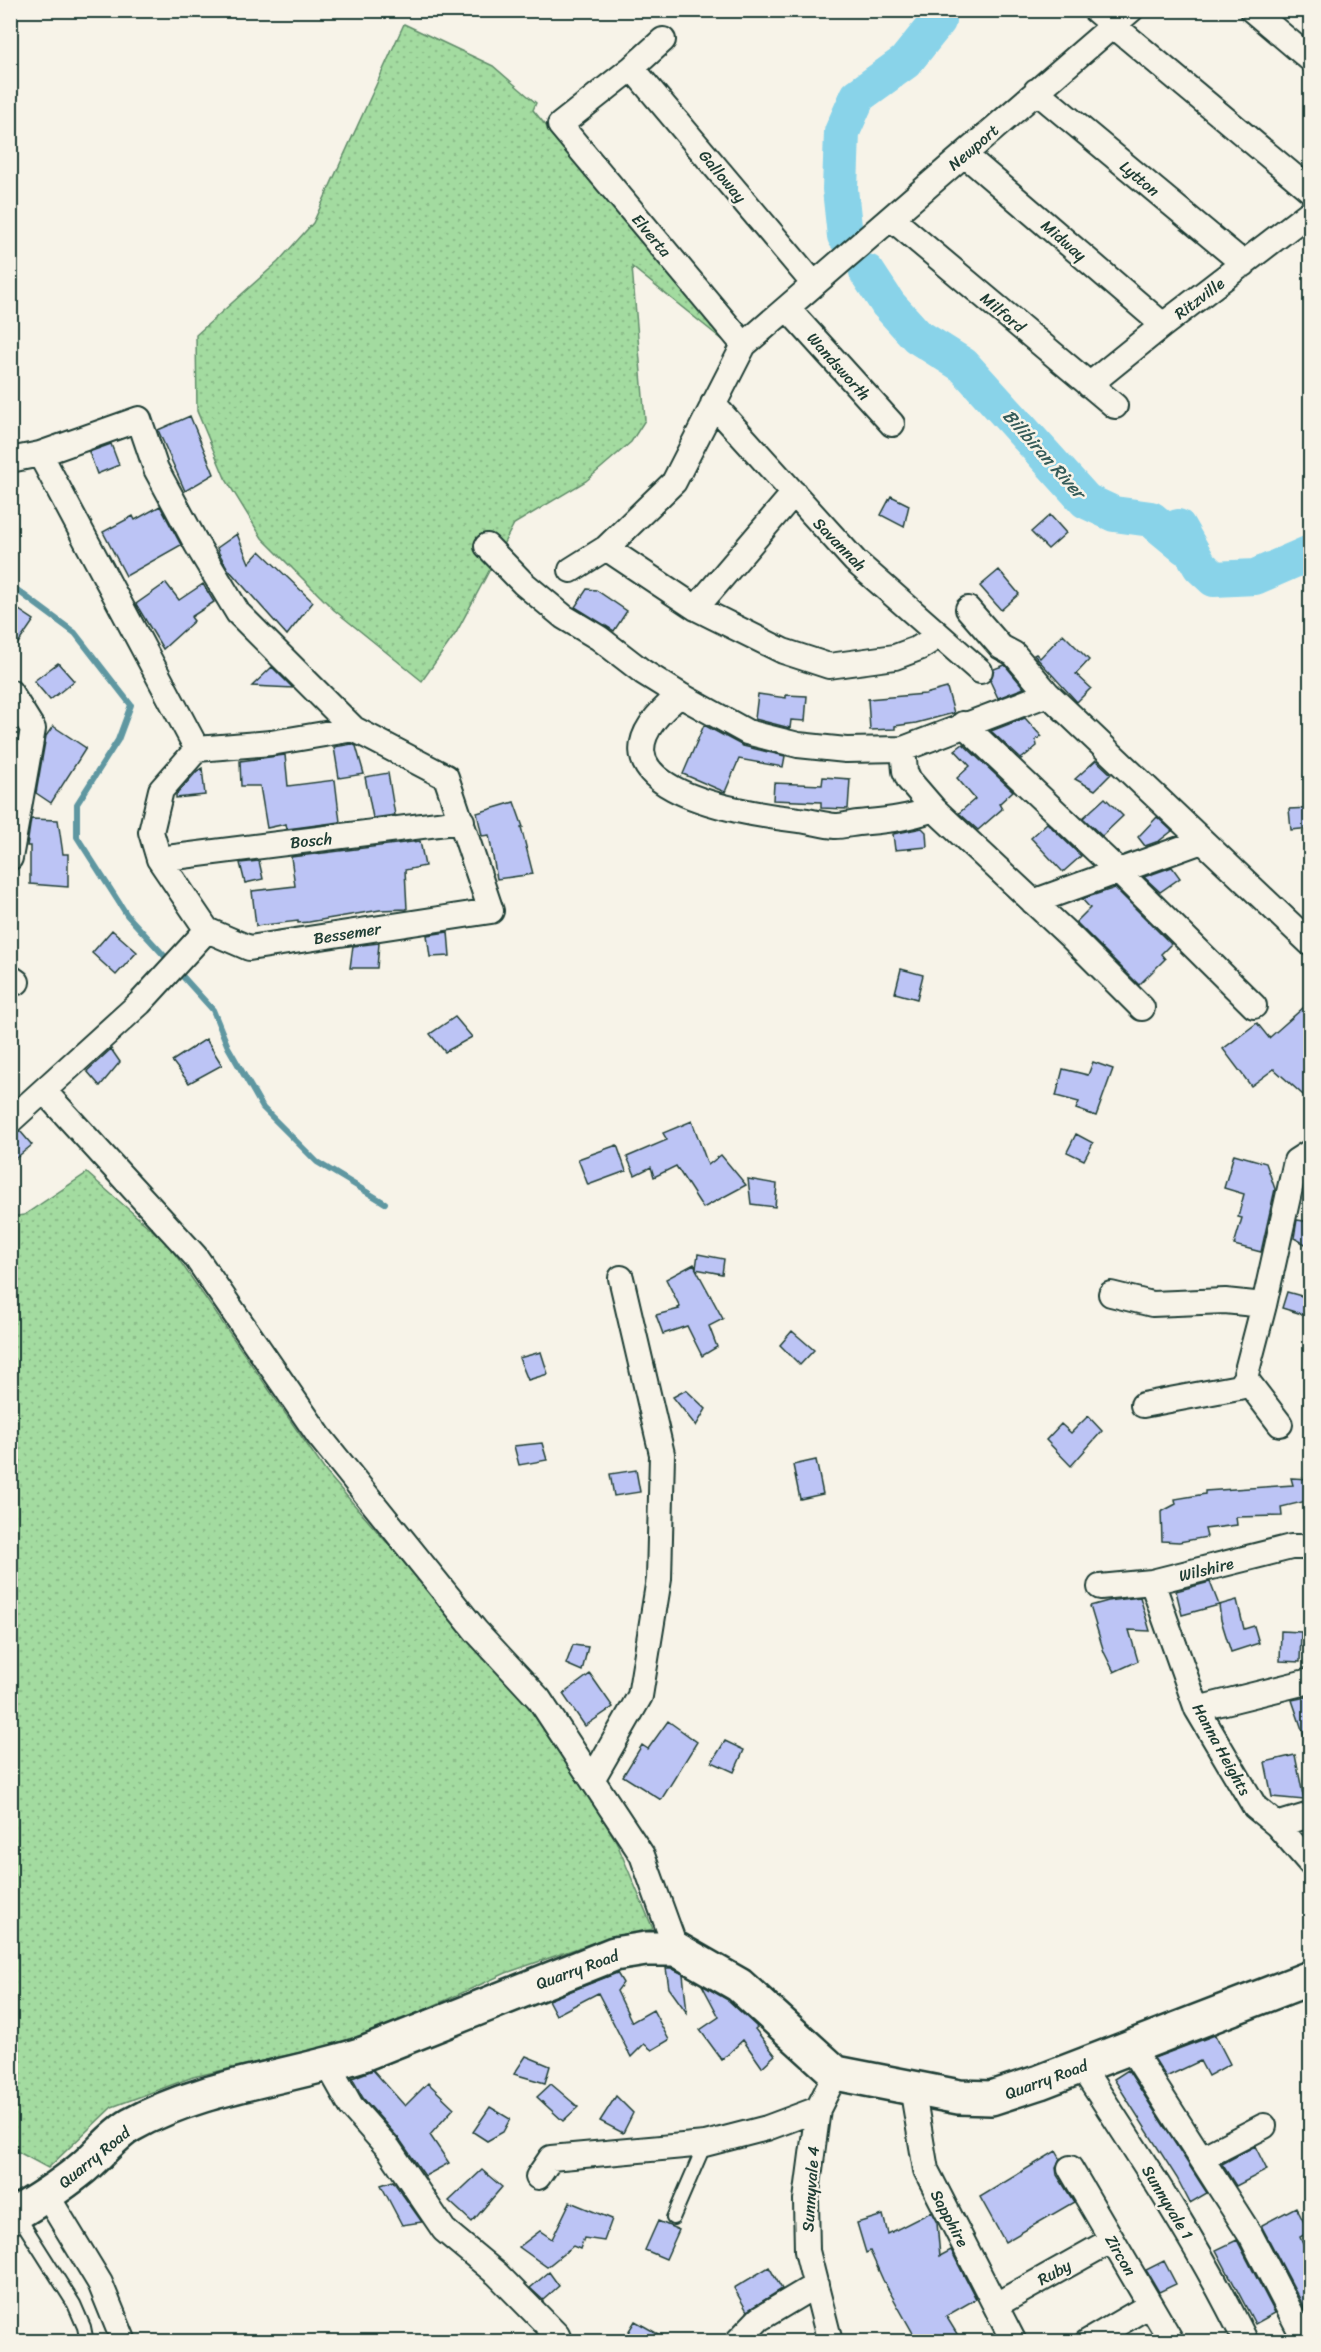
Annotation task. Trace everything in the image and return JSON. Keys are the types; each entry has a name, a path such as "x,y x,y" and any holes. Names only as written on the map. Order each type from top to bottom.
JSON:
{"street":[{"path":"1095,10 1122,18 1311,190"},
{"path":"1266,15 1311,59"},
{"name":"Newport","path":"744,345 1122,18"},
{"path":"632,68 663,40"},
{"name":"Elverta","path":"632,68 560,125 744,345"},
{"name":"Galloway","path":"632,68 814,284"},
{"name":"Lytton","path":"1036,91 1244,264"},
{"name":"Midway","path":"965,154 1163,325"},
{"name":"Ritzville","path":"1089,385 1163,325 1311,212"},
{"name":"Milford","path":"891,218 1115,406"},
{"name":"Wandsworth","path":"787,308 892,424"},
{"path":"571,570 606,548 674,482 744,345"},
{"name":"Savannah","path":"713,404 855,561 980,671"},
{"path":"10,460 40,454 139,419 156,469 197,545 238,613 354,729 446,777 462,821"},
{"path":"40,454 197,749"},
{"path":"696,608 794,494"},
{"path":"487,546 523,583 564,617 599,638 643,672 747,732 798,745 846,750 903,749 963,724 1048,694"},
{"path":"606,548 696,608 783,651 829,666 895,657 919,648 938,636"},
{"path":"968,609 1001,647 1014,654 1048,694 1311,943"},
{"path":"10,692 33,729 10,858"},
{"path":"680,695 666,706 648,727 642,751 648,768 657,779 690,796 760,817 836,826 905,819 934,809"},
{"path":"963,724 1117,870 1254,1006"},
{"path":"12,1117 44,1091 140,1003 207,930 159,859 151,832 161,789 197,749 271,743 354,729"},
{"path":"903,749 904,771 934,809 1142,1008"},
{"name":"Bosch","path":"159,859 462,821"},
{"name":"Bessemer","path":"207,930 249,948 491,911 462,821"},
{"path":"1033,902 1202,841"},
{"path":"44,1091 195,1256 319,1436 476,1631 539,1699 642,1855 676,1949"},
{"path":"1143,1405 1239,1387 1245,1378 1296,1161 1311,1152"},
{"path":"593,1778 640,1696 659,1579 662,1454 621,1278"},
{"path":"1111,1294 1152,1304 1225,1301 1264,1305"},
{"path":"1245,1378 1280,1424"},
{"name":"Wilshire","path":"1100,1587 1152,1582 1291,1547 1311,1547"},
{"name":"Hanna Heights","path":"1152,1582 1197,1709 1255,1807 1277,1826 1311,1863"},
{"path":"1197,1709 1311,1681"},
{"path":"1277,1826 1311,1815"},
{"name":"Quarry Road","path":"13,2215 79,2171 130,2126 186,2101 363,2054 614,1954 646,1949 676,1949 739,1985 836,2073 958,2097 991,2098 1130,2048 1311,1978"},
{"path":"1130,2048 1251,2236 1306,2342"},
{"path":"328,2065 351,2106 389,2149 444,2230 497,2274 557,2335 560,2342"},
{"name":"Sunnyvale 1","path":"1081,2066 1171,2205 1226,2300 1246,2342"},
{"name":"Sunnyvale 4","path":"830,2342 807,2251 806,2200 818,2109 836,2073"},
{"name":"Sapphire","path":"912,2087 926,2170 1014,2342"},
{"path":"538,2176 551,2158 705,2144 779,2125 818,2109"},
{"path":"1202,2158 1264,2126"},
{"name":"Zircon","path":"1070,2168 1172,2342"},
{"path":"46,2194 100,2283 124,2342"},
{"name":"Ruby","path":"996,2305 1112,2240"},
{"path":"736,2342 759,2319 816,2285"},
{"path":"1087,2342 1150,2305"}],"lane":[{"path":"673,2218 705,2144"},
{"path":"13,2215 74,2304 84,2327 87,2342"}],"green space":[{"path":"404,24 493,66 536,103 533,110 729,345 632,267 645,420 631,442 586,481 514,524 456,633 422,681 334,610 262,538 225,478 197,411 196,335 278,262 313,223"},
{"path":"87,1173 168,1244 326,1472 501,1675 537,1709 616,1841 653,1929 598,1941 506,1973 384,2028 323,2047 193,2077 112,2107 48,2168 11,2148 11,1217 24,1215"}],"building":[{"path":"190,416 214,474 185,491 158,430"},
{"path":"111,444 119,465 97,474 89,452"},
{"path":"891,496 909,505 904,527 881,515"},
{"path":"160,506 181,545 126,576 103,532 133,516 135,520"},
{"path":"1050,515 1066,533 1048,549 1031,532"},
{"path":"237,534 249,563 260,551 313,602 287,635 228,569 219,553 217,548"},
{"path":"999,570 1019,594 1001,610 980,586"},
{"path":"166,583 179,600 203,584 214,602 191,617 194,621 163,649 136,604"},
{"path":"587,589 596,590 627,611 614,631 575,607"},
{"path":"10,604 34,620 10,655"},
{"path":"1063,634 1089,660 1076,674 1091,688 1077,702 1034,655 1040,658"},
{"path":"58,663 74,681 50,700 34,681"},
{"path":"1005,665 1024,688 998,698 990,681 994,669"},
{"path":"272,667 293,688 252,686"},
{"path":"947,688 954,713 895,726 895,729 870,730 868,699 925,694"},
{"path":"758,694 786,698 786,695 807,696 805,721 791,720 790,728 755,719"},
{"path":"1025,718 1041,736 1036,740 1037,746 1021,759 991,731"},
{"path":"704,725 743,746 785,756 783,767 739,759 725,792 683,774"},
{"path":"53,726 86,748 51,803 36,793 46,736"},
{"path":"352,744 356,746 364,774 339,778 334,747"},
{"path":"963,744 1013,791 999,804 1002,809 978,830 959,813 975,799 957,778 970,766 955,750"},
{"path":"285,755 288,786 335,780 340,822 287,829 286,824 267,828 260,786 241,786 240,761"},
{"path":"1096,760 1111,774 1095,790 1075,779"},
{"path":"202,768 205,795 176,798 176,795"},
{"path":"388,773 395,815 373,818 365,777"},
{"path":"823,777 850,779 848,809 821,808 821,802 773,800 774,783 822,785"},
{"path":"1105,798 1123,816 1102,836 1083,818"},
{"path":"514,802 523,827 521,827 533,874 497,879 489,835 482,836 477,813"},
{"path":"1311,808 1311,828 1291,830 1289,809"},
{"path":"1157,817 1172,831 1159,841 1145,846 1138,837"},
{"path":"31,819 58,820 63,854 68,854 68,887 30,884 30,846 27,846"},
{"path":"1047,823 1081,856 1063,872 1031,838"},
{"path":"922,828 926,832 927,847 895,850 893,834"},
{"path":"420,841 425,866 405,870 407,909 380,910 309,922 298,923 298,921 256,926 252,891 295,886 291,857"},
{"path":"259,861 263,879 245,883 240,863"},
{"path":"1172,867 1180,878 1160,892 1144,877"},
{"path":"1115,888 1171,944 1161,954 1165,959 1139,985 1076,922 1090,908 1082,899"},
{"path":"112,930 137,952 116,975 92,953"},
{"path":"448,932 450,956 430,957 427,935"},
{"path":"379,943 377,968 350,968 353,946"},
{"path":"901,969 923,975 917,999 895,993"},
{"path":"1311,1001 1311,1102 1274,1069 1251,1086 1223,1049 1257,1023 1269,1038"},
{"path":"455,1017 472,1037 445,1052 430,1034"},
{"path":"206,1039 222,1065 189,1083 172,1061"},
{"path":"111,1049 120,1062 100,1086 87,1071"},
{"path":"1093,1062 1113,1069 1096,1116 1076,1109 1079,1102 1056,1096 1063,1069 1088,1075"},
{"path":"692,1121 708,1165 721,1155 746,1185 703,1208 676,1166 654,1177 651,1167 635,1175 627,1157 667,1140 663,1133"},
{"path":"20,1131 32,1145 10,1163 10,1135"},
{"path":"1076,1134 1093,1143 1084,1160 1067,1152"},
{"path":"617,1145 626,1171 588,1185 578,1159"},
{"path":"1234,1154 1266,1163 1275,1189 1261,1252 1234,1245 1242,1218 1238,1217 1244,1194 1224,1188"},
{"path":"748,1179 777,1184 775,1207 751,1204"},
{"path":"1297,1220 1311,1222 1311,1247 1294,1238"},
{"path":"698,1254 724,1259 722,1274 696,1269 723,1319 709,1326 717,1347 702,1356 687,1326 663,1334 656,1315 679,1309 666,1279 694,1264 696,1268"},
{"path":"1287,1292 1309,1298 1305,1315 1282,1308"},
{"path":"792,1331 814,1350 800,1365 780,1345"},
{"path":"541,1352 548,1374 528,1380 519,1358"},
{"path":"686,1390 706,1409 696,1426 673,1397"},
{"path":"1088,1416 1102,1431 1071,1466 1046,1440 1061,1424 1071,1433"},
{"path":"542,1443 547,1460 519,1465 514,1446"},
{"path":"816,1460 823,1494 800,1499 793,1465"},
{"path":"636,1470 640,1492 614,1496 610,1474"},
{"path":"1291,1478 1311,1479 1311,1500 1281,1507 1282,1516 1236,1517 1237,1525 1205,1529 1207,1537 1179,1542 1162,1541 1161,1512 1176,1504 1175,1499 1205,1494 1205,1491 1293,1485"},
{"path":"1210,1582 1219,1605 1182,1615 1176,1591"},
{"path":"1140,1597 1150,1631 1129,1630 1138,1661 1114,1672 1104,1652 1090,1606"},
{"path":"1237,1600 1244,1629 1254,1626 1259,1643 1231,1652 1219,1605"},
{"path":"1281,1631 1301,1632 1300,1662 1280,1661"},
{"path":"573,1645 588,1647 582,1671 566,1664"},
{"path":"590,1674 613,1707 585,1726 563,1694"},
{"path":"1311,1696 1311,1746 1308,1747 1292,1700"},
{"path":"668,1721 697,1742 661,1800 623,1776 642,1745 648,1749"},
{"path":"725,1741 744,1750 734,1772 712,1762"},
{"path":"1295,1755 1304,1800 1272,1797 1265,1762"},
{"path":"666,1968 683,1974 687,2013 669,1988"},
{"path":"617,1973 623,1983 617,1991 632,2022 653,2010 669,2040 652,2050 644,2044 631,2057 598,1993 556,2015 548,2000"},
{"path":"702,1985 728,2000 757,2027 755,2029 775,2055 762,2067 743,2040 722,2060 700,2030 719,2017"},
{"path":"1215,2035 1230,2064 1208,2076 1200,2061 1166,2077 1154,2058"},
{"path":"526,2056 550,2066 545,2083 514,2074"},
{"path":"373,2070 405,2106 428,2083 454,2108 430,2135 449,2163 425,2176 400,2140 363,2098 352,2078"},
{"path":"1128,2070 1207,2193 1190,2203 1177,2178 1114,2079"},
{"path":"551,2084 578,2107 563,2121 537,2097"},
{"path":"616,2096 633,2113 623,2133 600,2121"},
{"path":"490,2107 510,2119 503,2132 487,2141 473,2132"},
{"path":"1255,2146 1267,2170 1236,2186 1222,2164"},
{"path":"1056,2151 1060,2158 1056,2168 1057,2175 1074,2202 1005,2242 980,2197"},
{"path":"482,2170 502,2187 472,2222 449,2201"},
{"path":"393,2181 422,2222 402,2225 381,2185"},
{"path":"570,2202 612,2219 604,2241 584,2238 580,2249 573,2246 547,2267 519,2247 540,2231 552,2239"},
{"path":"1296,2207 1309,2232 1300,2237 1311,2263 1311,2320 1262,2227"},
{"path":"931,2212 937,2223 940,2256 951,2250 976,2299 946,2316 962,2342 918,2342 883,2280 870,2251 866,2253 857,2223 883,2215 888,2234"},
{"path":"658,2221 679,2230 666,2259 645,2250"},
{"path":"1237,2240 1275,2313 1255,2324 1216,2250"},
{"path":"1164,2261 1176,2284 1159,2292 1146,2270"},
{"path":"769,2267 782,2289 747,2311 734,2288"},
{"path":"549,2272 559,2286 543,2300 530,2288"},
{"path":"635,2321 672,2342 622,2342"}],"waterway":[{"name":"Bilibiran River","path":"845,236 840,189 842,132 858,96 905,62 938,21 937,10"},
{"name":"Bilibiran River","path":"867,272 888,304 917,336 963,365 1086,501 1114,514 1151,519 1185,547"},
{"name":"Bilibiran River","path":"1178,527 1200,566 1214,579 1255,577 1310,553"},
{"path":"10,588 17,590 75,633 131,705 118,740 77,804 77,837 127,915 170,962"},
{"path":"176,969 213,1010 228,1047 263,1108 317,1162 385,1203"}]}
